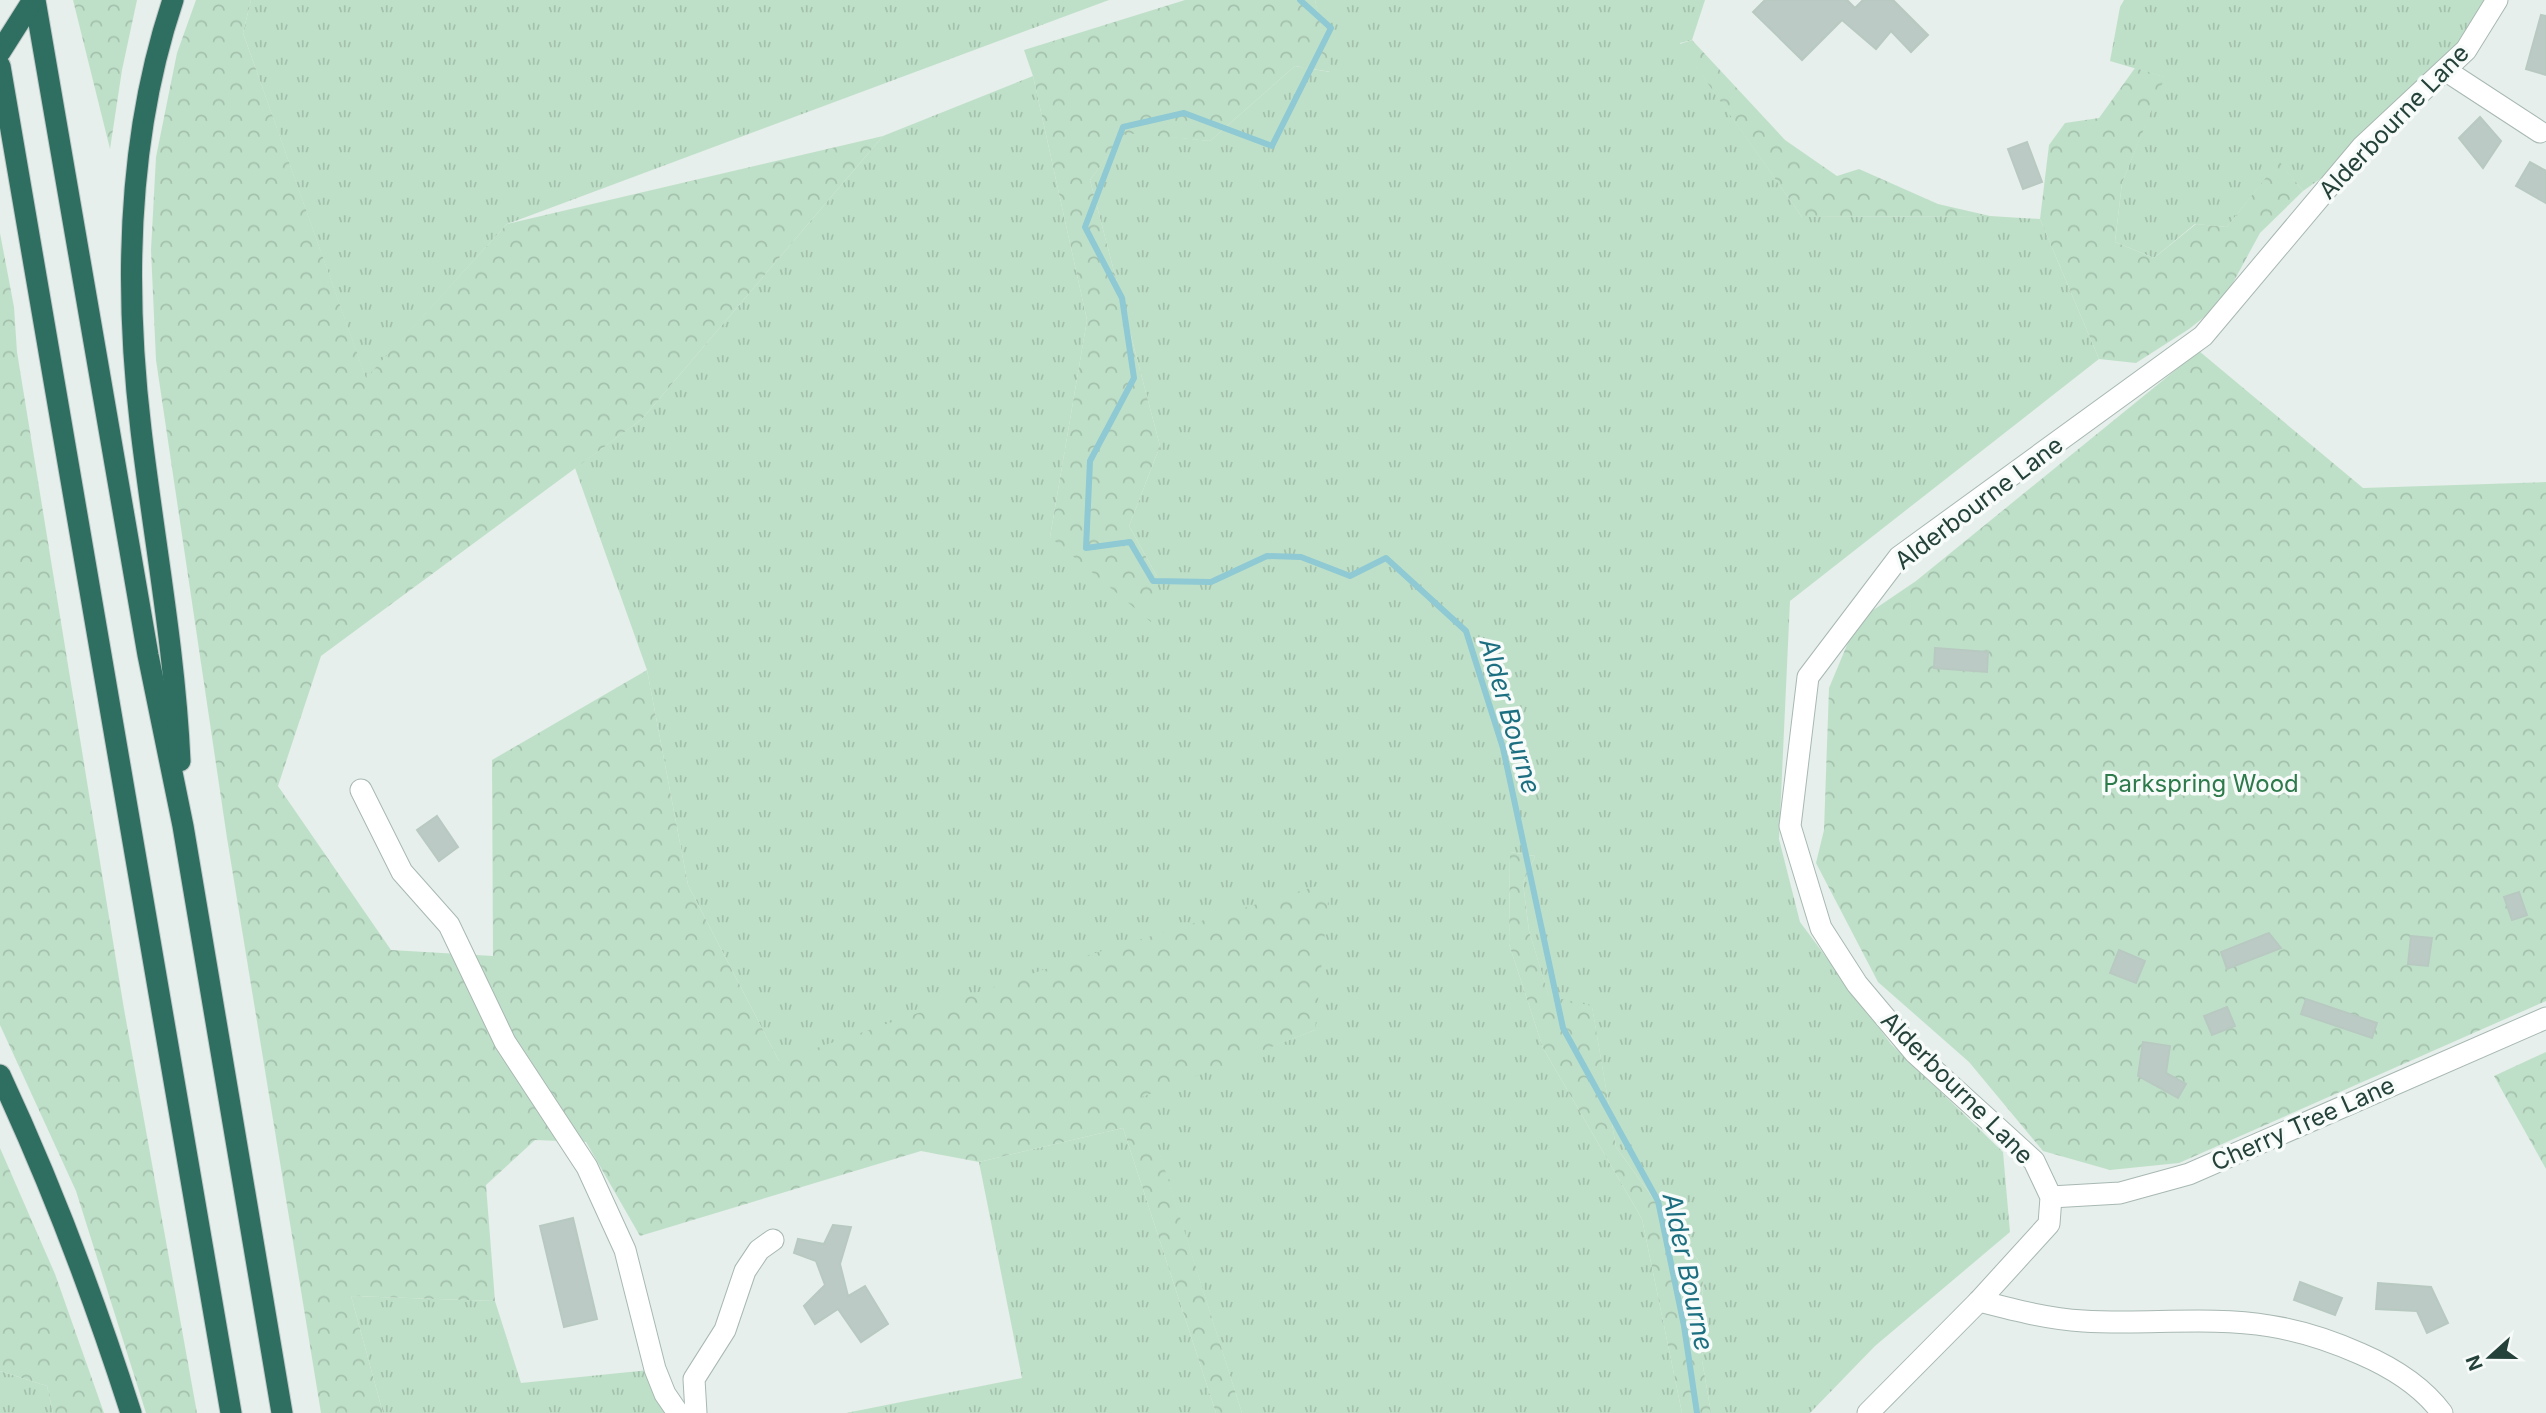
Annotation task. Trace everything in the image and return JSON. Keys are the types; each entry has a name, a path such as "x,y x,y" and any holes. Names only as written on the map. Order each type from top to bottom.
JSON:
{"highway":[{"path":"0,52 34,0"},
{"path":"34,0 148,654 183,826 282,1413"},
{"path":"173,0 157,48 135,179 131,302 140,427 177,705 183,826"},
{"path":"0,65 231,1413"},
{"path":"0,1074 60,1213 131,1413"}],"street":[{"name":"Alderbourne Lane","path":"2051,1198 2034,1161 1915,1053 1857,984 1821,928 1790,826 1808,677 1899,557 2203,336 2362,147 2466,50 2497,0"},
{"path":"2445,70 2540,132"},
{"path":"361,790 402,872 449,925 505,1042 587,1167 625,1250 656,1369 665,1394 678,1413"},
{"name":"Cherry Tree Lane","path":"2051,1198 2120,1193 2189,1174 2546,1018"},
{"path":"1868,1413 1979,1301 2049,1224 2051,1198"},
{"path":"696,1413 694,1379 725,1330 745,1271 759,1250 773,1240"},
{"path":"1979,1301 2029,1314 2080,1321 2269,1326 2329,1340 2379,1362 2433,1401 2442,1413"}],"green space":[{"path":"73,0 137,0 122,70 110,149"},
{"path":"196,0 251,0 243,33 366,378 507,224 883,136 642,419 321,656 278,786 391,950 493,956 492,760 647,670 688,885 779,1061 1069,961 1330,882 1315,1030 1142,1097 1242,1413 1216,1413 1123,1128 979,1162 921,1151 640,1236 586,1142 535,1140 486,1185 495,1301 351,1296 383,1413 321,1413 227,838 156,360 151,250 156,157 177,53"},
{"path":"251,0 1109,0 507,224 366,379 243,33"},
{"path":"1185,0 1315,0 1331,72 1295,66 1210,141 1125,133 1090,180 1160,446 1129,526 1159,580 1151,622 1050,537 1087,320 1033,76 1024,50"},
{"path":"1315,0 1705,0 1692,40 1680,43 1802,217 1990,216 2040,219 2099,359 1790,601 1779,839 1800,922 1891,1044 2003,1152 2010,1232 1875,1346 1810,1413 1711,1413 1702,1360 1703,1267 1616,1147 1592,1007 1549,997 1529,931 1523,883 1535,856 1510,852 1509,944 1543,1048 1642,1219 1682,1413 1242,1413 1141,1096 1315,1030 779,1061 688,885 647,670 575,468 642,419 883,136 1033,76 1087,320 1050,537 1159,580 1129,526 1160,446 1090,180 1125,132 1210,141 1295,66 1330,72"},
{"path":"2124,0 2488,0 2481,19 2343,163 2303,191 2279,162 2227,227 2195,224 2154,258 2115,242 2122,183 2164,77 2110,61 2120,7"},
{"path":"1692,40 1785,140 1837,176 1859,169 1938,204 1990,216 1802,217 1680,44"},
{"path":"2135,68 2165,77 2122,183 2115,242 2154,258 2196,224 2227,227 2279,161 2303,191 2260,233 2222,303 2189,329 2136,363 2099,359 2040,219 2049,145 2065,123 2099,118"},
{"path":"0,233 14,307 17,352 124,1009 197,1413 146,1413 76,1191 0,1025"},
{"name":"Parkspring Wood","path":"2199,351 2363,488 2546,482 2546,1001 2179,1163 2110,1170 2043,1151 1969,1062 1878,982 1816,863 1824,830 1829,688 1857,621 1916,581"},
{"path":"1510,852 1535,856 1523,883 1529,931 1549,996 1592,1006 1616,1147 1703,1267 1702,1360 1711,1413 1682,1413 1642,1219 1543,1048 1509,944"},
{"path":"2546,1052 2546,1169 2494,1076"},
{"path":"1123,1128 1216,1413 846,1413 1022,1378 979,1162"},
{"path":"0,1148 55,1274 104,1413 53,1413 47,1386 0,1371"},
{"path":"351,1296 495,1301 521,1383 659,1369 673,1413 383,1413"},
{"path":"0,1371 47,1386 53,1413 0,1413"}],"building":[{"path":"1765,0 1847,0 1855,8 1863,0 1893,0 1928,35 1911,52 1891,31 1876,49 1842,20 1802,60 1753,12"},
{"path":"2541,15 2546,16 2546,75 2526,69"},
{"path":"2480,117 2501,141 2483,168 2459,138"},
{"path":"2027,142 2042,182 2023,189 2008,149"},
{"path":"2530,162 2546,171 2546,203 2516,186"},
{"path":"1935,648 1988,652 1987,672 1934,668"},
{"path":"437,816 458,847 439,861 417,830"},
{"path":"2519,892 2527,915 2512,920 2504,897"},
{"path":"2269,933 2281,948 2227,969 2221,952"},
{"path":"2411,936 2432,938 2428,966 2408,964"},
{"path":"2119,950 2145,961 2136,983 2110,973"},
{"path":"2306,999 2377,1023 2372,1038 2301,1014"},
{"path":"2227,1007 2235,1026 2212,1035 2204,1016"},
{"path":"2143,1042 2170,1046 2166,1073 2186,1084 2178,1098 2138,1076"},
{"path":"573,1218 597,1319 564,1327 540,1226"},
{"path":"833,1225 851,1227 840,1264 848,1296 865,1286 888,1324 861,1342 838,1309 815,1324 804,1306 825,1285 816,1261 794,1253 798,1239 824,1244"},
{"path":"2300,1282 2342,1298 2335,1315 2294,1300"},
{"path":"2378,1283 2431,1287 2448,1323 2427,1333 2417,1311 2376,1309"}],"waterway":[{"name":"Alder Bourne","path":"1300,0 1331,28 1272,146 1184,113 1123,127 1085,227 1122,298 1134,378 1090,461 1086,548 1130,542 1153,581 1211,582 1267,556 1301,557 1350,576 1386,558 1466,631 1503,748 1563,1028 1658,1201 1684,1326 1697,1413"}]}
